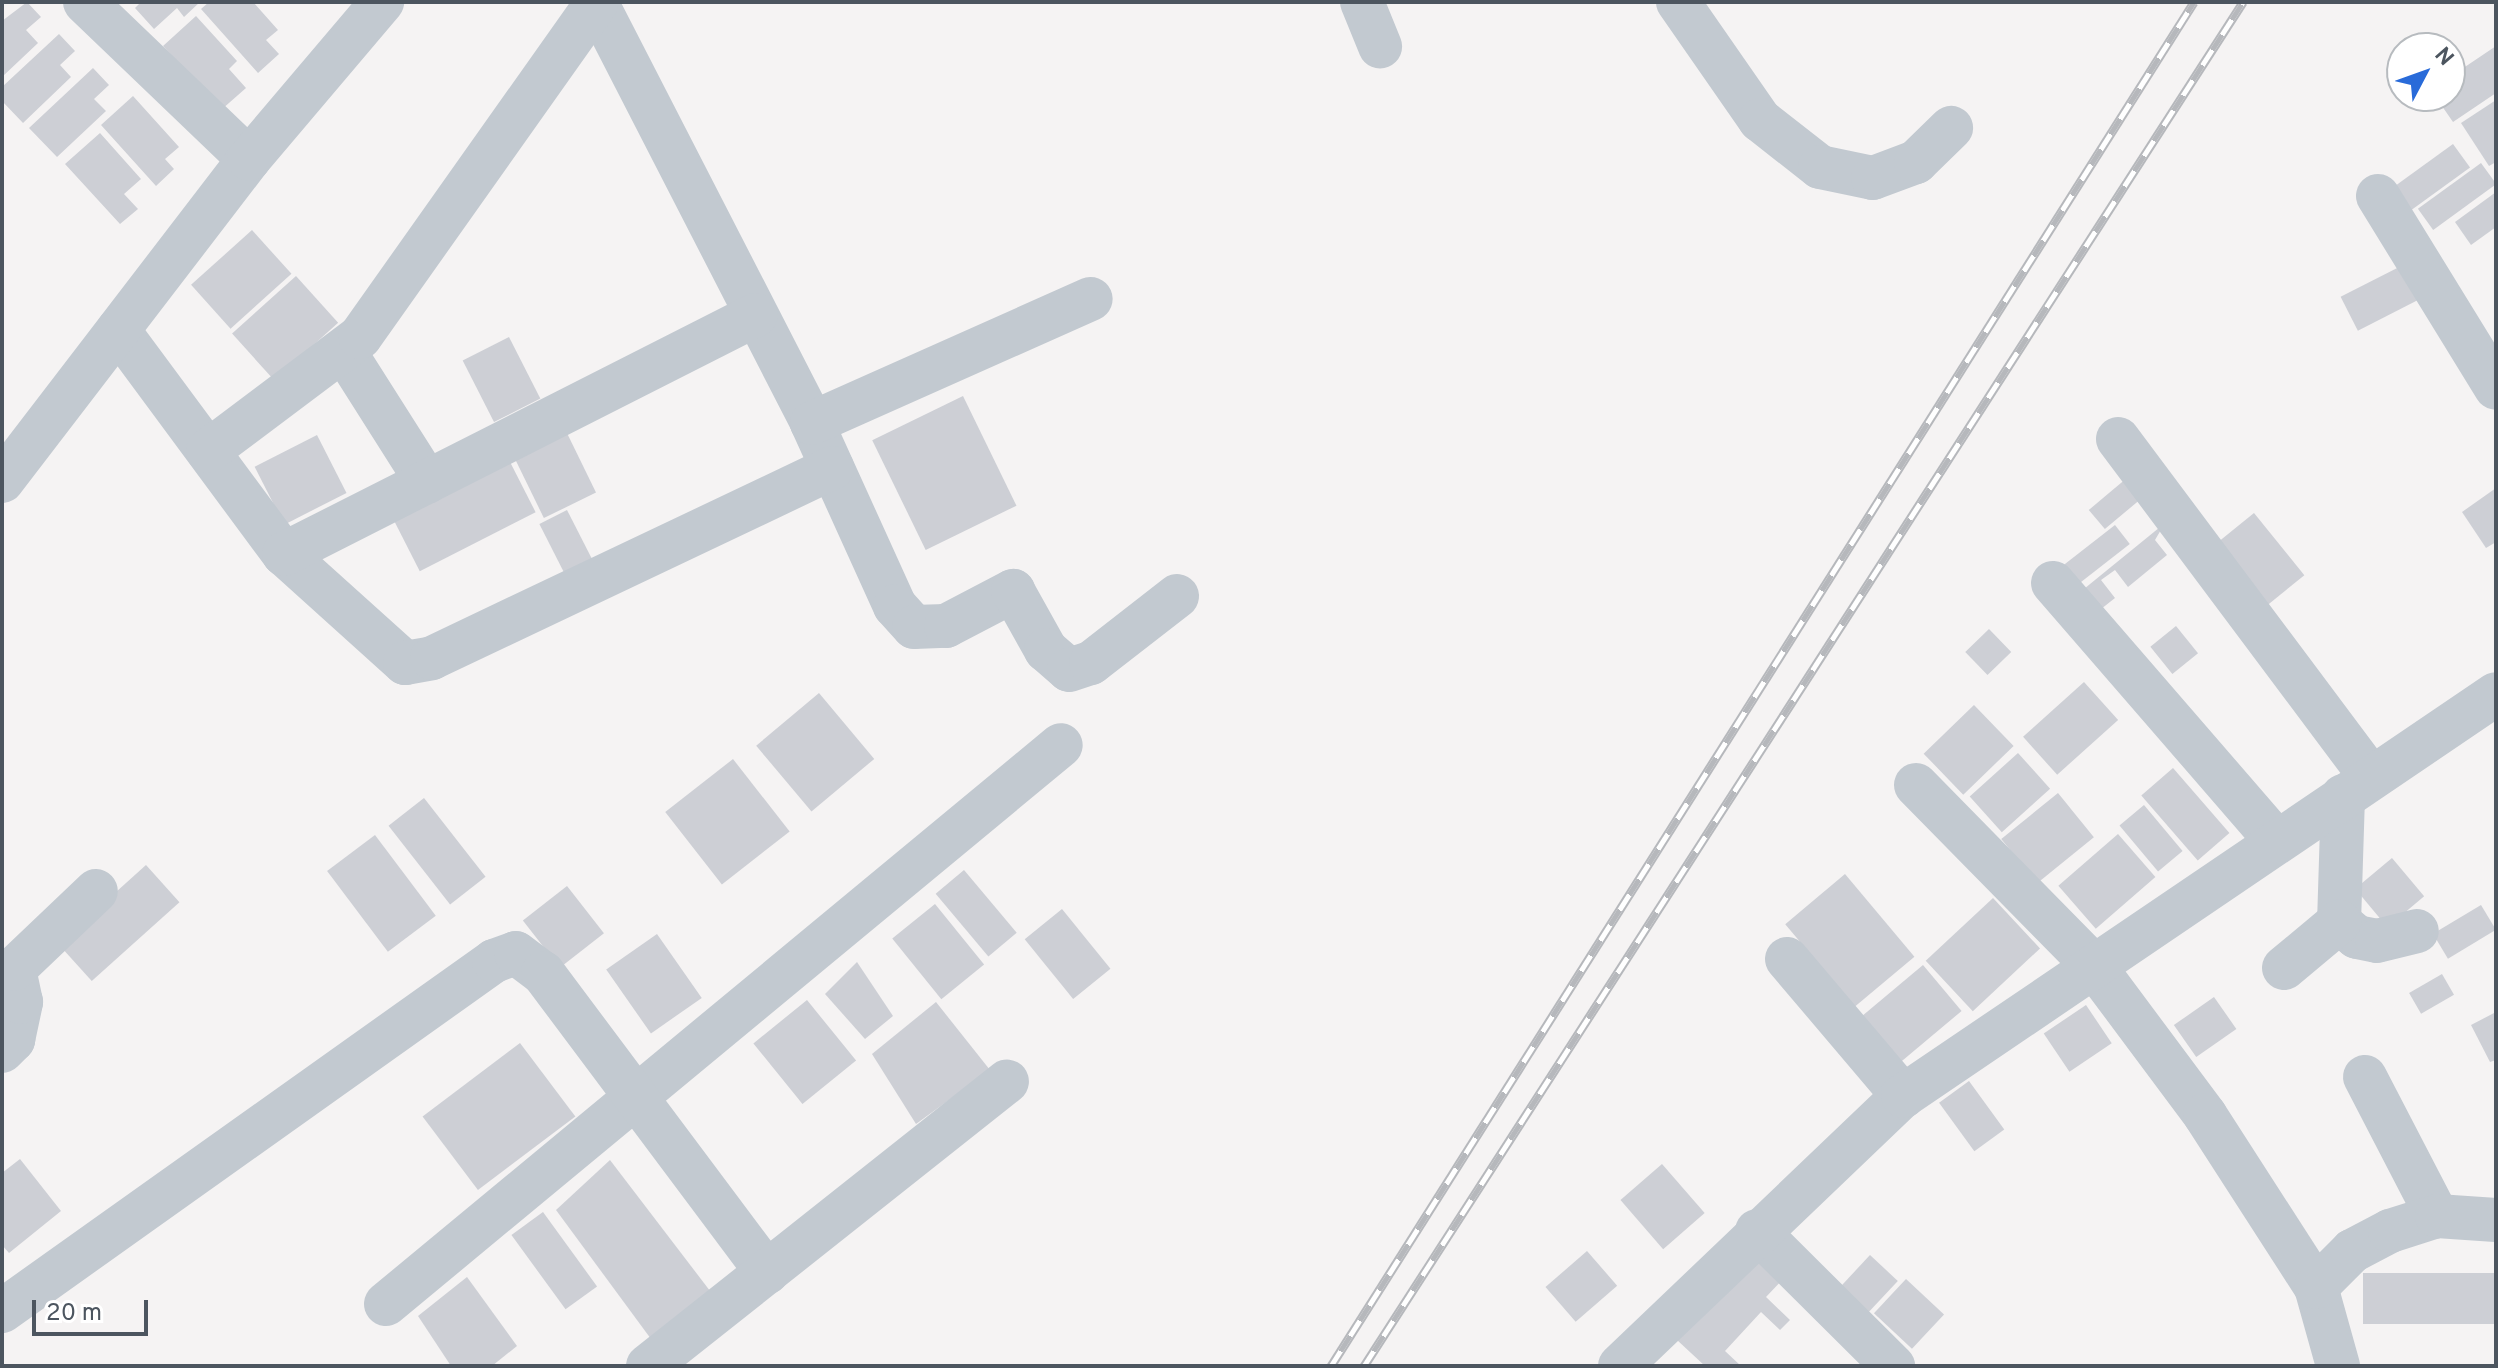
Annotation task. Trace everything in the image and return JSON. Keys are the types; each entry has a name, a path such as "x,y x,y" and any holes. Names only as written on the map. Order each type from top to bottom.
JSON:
{"street":[{"path":"85,2 249,159"},
{"path":"2,481 249,159 382,2"},
{"path":"1362,2 1380,46"},
{"path":"1678,2 1760,120 1820,167 1873,178 1916,162 1951,128"},
{"path":"208,451 344,351 596,3 812,423 895,606 914,627 946,626 1013,591 1046,650 1069,670 1091,663 1177,596"},
{"path":"2378,196 2496,388"},
{"path":"812,423 1091,299"},
{"path":"284,554 756,315"},
{"path":"118,330 284,554 405,663 432,658 832,468"},
{"path":"344,351 427,482"},
{"path":"2118,439 2357,787 2339,922 2284,968"},
{"path":"2053,583 2277,842"},
{"path":"1620,1366 1757,1231 1903,1096 2357,787 2491,707"},
{"path":"386,1304 1061,745"},
{"path":"1916,785 2094,966 2205,1115 2316,1287 2338,1366"},
{"path":"2,1051 13,1040 21,1002 8,961 96,891"},
{"path":"2339,922 2357,937 2377,941 2417,931"},
{"path":"2,1311 504,955 516,953 543,973 767,1272"},
{"path":"1787,959 1903,1096"},
{"path":"2365,1077 2437,1216"},
{"path":"648,1366 1007,1081"},
{"path":"2316,1287 2352,1251 2437,1216 2496,1220"},
{"path":"1757,1231 1893,1366"}],"building":[{"path":"27,2 41,17 26,30 38,43 2,77 2,21"},
{"path":"141,2 200,2 184,17 177,8 154,29 135,8"},
{"path":"209,2 253,2 278,30 266,40 279,54 258,73 201,9"},
{"path":"196,16 237,61 229,69 246,88 221,110 163,46"},
{"path":"59,34 75,51 60,65 71,77 23,123 2,101 2,87"},
{"path":"2496,46 2496,93 2453,122 2446,112 2466,112 2466,66"},
{"path":"93,68 109,85 94,99 106,111 57,157 29,128"},
{"path":"133,96 179,147 165,159 174,169 156,186 101,125"},
{"path":"2496,100 2496,162 2489,166 2461,123"},
{"path":"100,133 141,179 124,194 138,209 120,224 65,164"},
{"path":"2453,144 2470,167 2402,217 2385,193"},
{"path":"2481,163 2496,184 2433,230 2418,209"},
{"path":"2496,192 2496,227 2471,245 2455,222"},
{"path":"252,230 291,274 231,329 191,285"},
{"path":"2411,261 2428,295 2358,331 2341,297"},
{"path":"296,276 338,323 274,380 232,334"},
{"path":"509,337 540,398 494,422 463,361"},
{"path":"963,396 1016,506 926,550 872,440"},
{"path":"564,427 596,493 544,518 512,452"},
{"path":"317,435 347,493 284,525 255,467"},
{"path":"507,456 536,512 420,571 391,515"},
{"path":"2134,472 2150,491 2105,529 2089,510"},
{"path":"2496,488 2496,542 2486,548 2462,512"},
{"path":"567,510 594,563 566,577 539,524"},
{"path":"2254,513 2304,575 2261,610 2210,548"},
{"path":"2165,523 2155,540 2167,555 2128,587 2115,570 2101,580 2115,598 2096,613 2079,593"},
{"path":"2115,525 2130,544 2075,587 2060,568"},
{"path":"2176,626 2198,653 2172,674 2150,647"},
{"path":"1989,629 2011,652 1987,675 1965,652"},
{"path":"2084,682 2118,720 2057,775 2023,737"},
{"path":"819,693 874,759 811,812 756,746"},
{"path":"1974,705 2014,746 1963,795 1924,754"},
{"path":"2018,753 2050,789 2002,832 1970,796"},
{"path":"733,759 790,831 722,884 665,812"},
{"path":"2173,768 2229,833 2198,860 2141,796"},
{"path":"2058,793 2094,837 2037,883 2001,839"},
{"path":"424,798 486,877 450,905 389,826"},
{"path":"2144,805 2183,851 2158,872 2119,826"},
{"path":"2118,834 2155,877 2096,929 2058,886"},
{"path":"375,835 436,916 388,952 327,871"},
{"path":"2392,858 2424,896 2387,927 2355,889"},
{"path":"146,865 179,902 92,981 58,944"},
{"path":"964,870 1017,933 988,957 936,894"},
{"path":"1845,874 1914,957 1855,1007 1785,924"},
{"path":"567,886 604,933 560,968 523,920"},
{"path":"1993,898 2040,948 1973,1011 1926,961"},
{"path":"935,904 984,965 941,999 892,939"},
{"path":"2481,905 2496,930 2448,959 2433,934"},
{"path":"1062,909 1110,969 1073,999 1025,939"},
{"path":"657,934 702,998 651,1033 606,970"},
{"path":"857,962 893,1016 865,1039 825,994"},
{"path":"1923,965 1962,1011 1900,1063 1861,1017"},
{"path":"2442,974 2454,995 2421,1014 2409,993"},
{"path":"2214,997 2236,1029 2196,1057 2174,1025"},
{"path":"807,1000 856,1061 802,1104 753,1043"},
{"path":"936,1002 990,1070 916,1124 872,1054"},
{"path":"2086,1005 2112,1043 2069,1072 2044,1034"},
{"path":"2496,1012 2496,1060 2490,1062 2471,1025"},
{"path":"520,1043 575,1116 478,1190 423,1116"},
{"path":"1969,1081 2004,1130 1974,1151 1939,1103"},
{"path":"20,1159 61,1211 9,1253 2,1245 2,1173"},
{"path":"610,1160 720,1304 651,1339 556,1210"},
{"path":"1662,1164 1705,1213 1663,1249 1620,1200"},
{"path":"543,1212 597,1286 566,1309 511,1235"},
{"path":"1762,1249 1788,1274 1766,1297 1790,1320 1780,1330 1761,1312 1725,1351 1741,1366 1705,1366 1677,1340"},
{"path":"1587,1251 1617,1286 1576,1322 1545,1287"},
{"path":"1870,1255 1898,1281 1866,1315 1839,1289"},
{"path":"2363,1273 2496,1273 2496,1324 2363,1324"},
{"path":"467,1277 517,1346 492,1366 451,1366 418,1316"},
{"path":"1906,1279 1944,1314 1912,1349 1874,1313"}],"railway":[{"path":"1331,1366 2194,2"},
{"path":"1364,1366 2243,2"}]}
